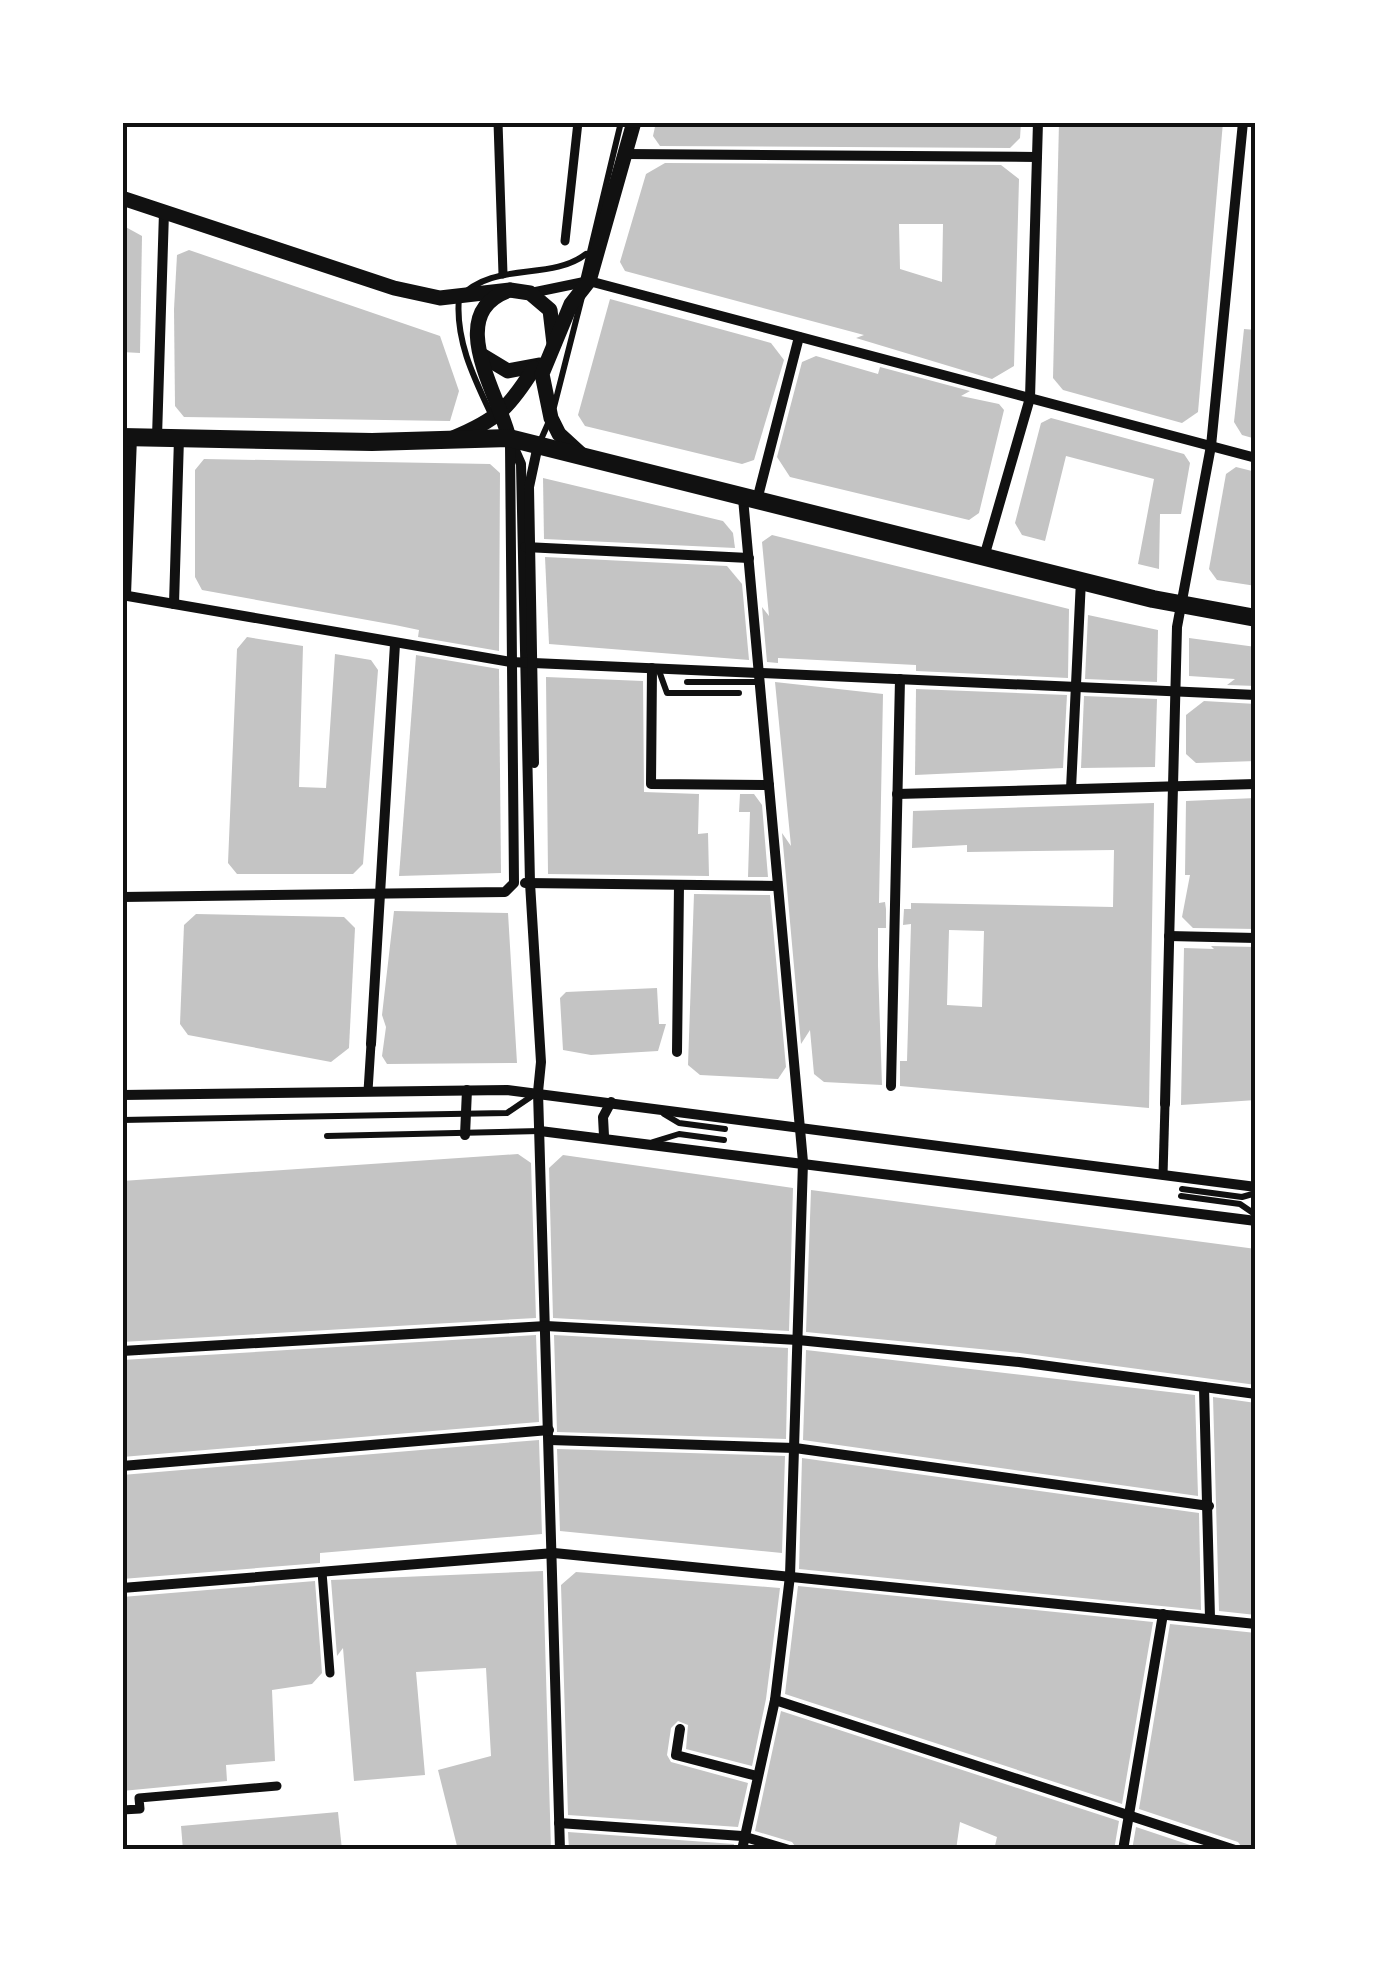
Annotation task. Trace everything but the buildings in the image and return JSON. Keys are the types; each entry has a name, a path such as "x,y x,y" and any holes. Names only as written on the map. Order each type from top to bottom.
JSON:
{"main road":[{"path":"127,437 444,441 509,438 1182,606 1256,618"}],"street":[{"path":"498,122 503,274"},
{"path":"565,241 578,122"},
{"path":"444,441 498,415 519,396 544,358 585,284 634,122"},
{"path":"984,557 1030,398 1038,122"},
{"path":"1163,1175 1176,627 1211,446 1243,122"},
{"path":"626,154 1037,157"},
{"path":"122,198 394,288 459,298 585,284 1256,458"},
{"path":"157,437 164,212"},
{"path":"510,290 488,300 476,320 480,353 509,438 528,662 560,1850"},
{"path":"530,293 550,310 555,322 542,374 551,418 559,434 586,458"},
{"path":"742,1850 742,1836 775,1700 790,1576 803,1162 749,558 750,499 799,337"},
{"path":"480,353 508,371 544,358"},
{"path":"127,437 124,595 511,662 655,668 760,678 900,679 1256,695"},
{"path":"174,604 179,438"},
{"path":"514,883 511,662 528,487 538,445"},
{"path":"521,547 749,558"},
{"path":"1071,789 1080,580"},
{"path":"368,1091 395,644"},
{"path":"655,668 651,784 768,785"},
{"path":"892,1086 900,679"},
{"path":"898,794 1256,784"},
{"path":"122,897 505,892 514,883 777,886"},
{"path":"677,1052 679,884"},
{"path":"1169,936 1256,938"},
{"path":"465,1135 466,1090"},
{"path":"122,1095 538,1092 1256,1190"},
{"path":"604,1136 603,1117 611,1102"},
{"path":"540,1131 1256,1218"},
{"path":"122,1351 546,1326 798,1340 1019,1362 1256,1394"},
{"path":"1204,1387 1210,1618"},
{"path":"122,1466 550,1435 794,1448 1209,1506"},
{"path":"122,1588 554,1553 1256,1624"},
{"path":"322,1572 330,1672"},
{"path":"1123,1850 1163,1614"},
{"path":"775,1700 1236,1850"},
{"path":"680,1728 676,1755 757,1776"},
{"path":"122,1810 140,1809 139,1798 277,1786"},
{"path":"559,1823 742,1836 789,1850"}],"lane":[{"path":"538,445 551,418 585,284 587,254 622,122"},
{"path":"498,415 464,349 457,320 459,298 473,284 503,274 570,264 587,254"},
{"path":"655,668 668,693 739,693"},
{"path":"687,682 760,678"},
{"path":"122,1120 507,1113 538,1092"},
{"path":"656,1108 679,1123 725,1129"},
{"path":"327,1136 540,1131"},
{"path":"652,1142 679,1134 724,1140"},
{"path":"1256,1190 1242,1197 1181,1193 1240,1204 1256,1218"}]}
